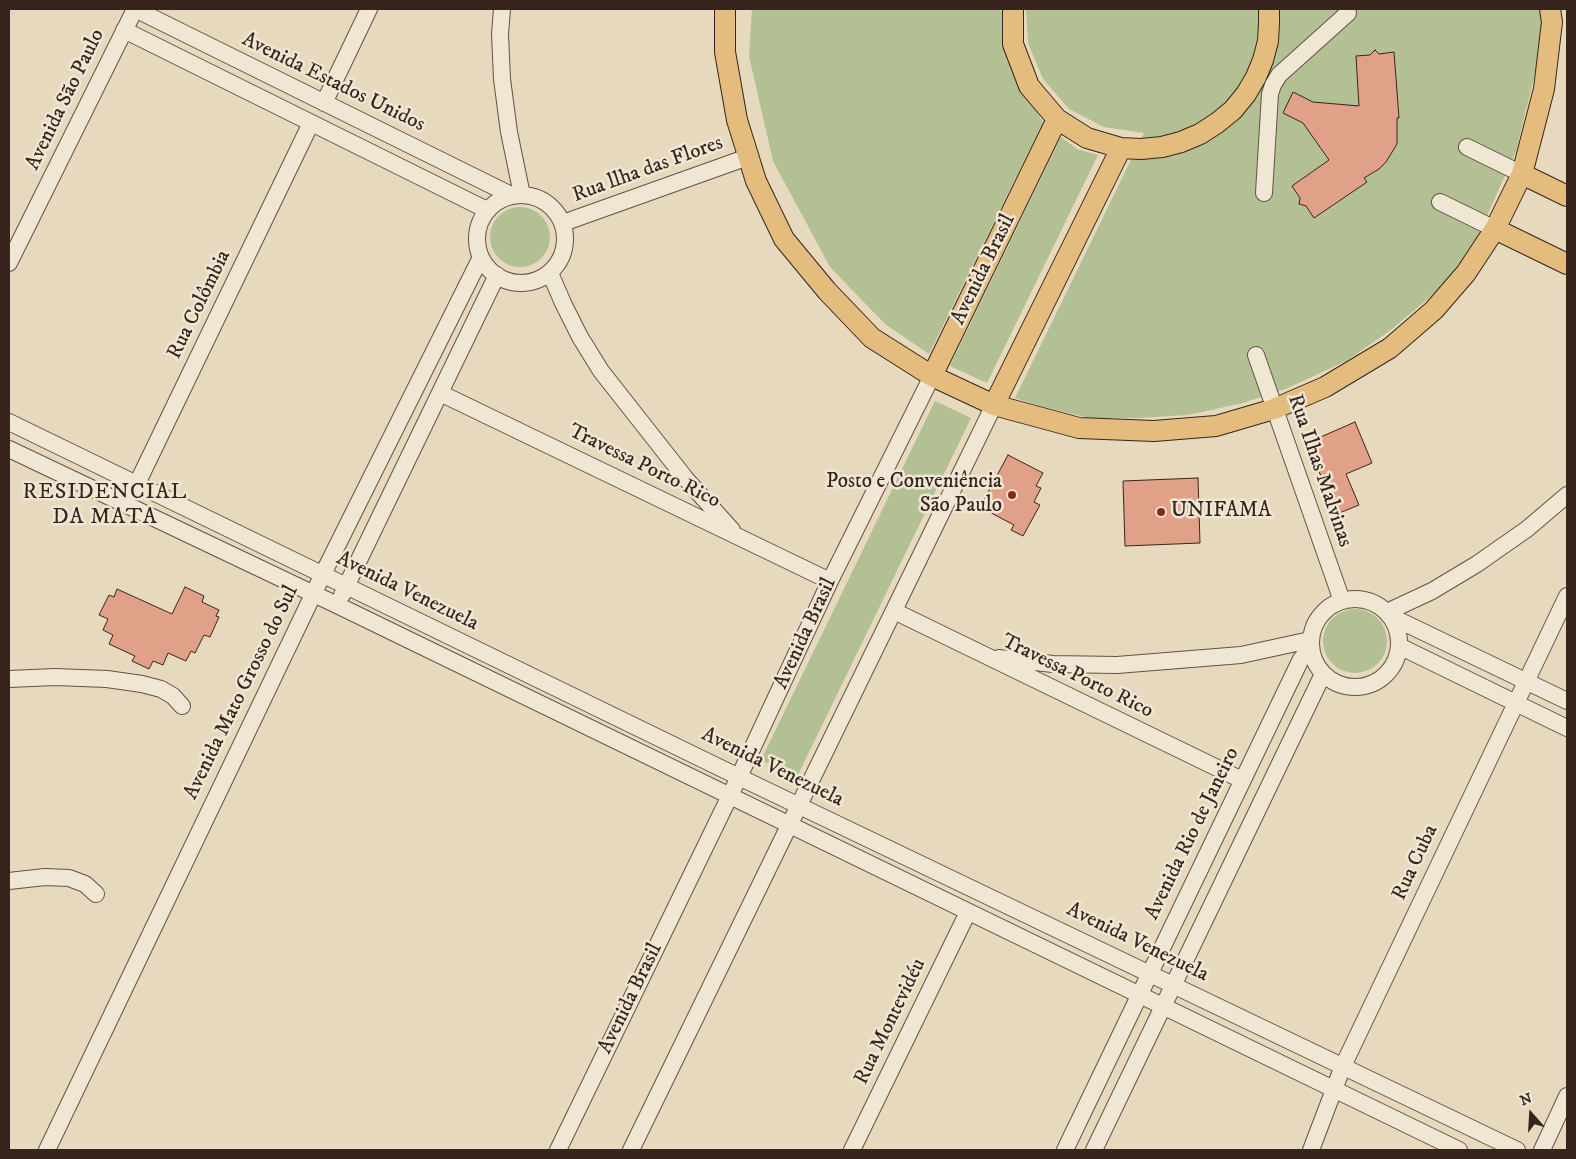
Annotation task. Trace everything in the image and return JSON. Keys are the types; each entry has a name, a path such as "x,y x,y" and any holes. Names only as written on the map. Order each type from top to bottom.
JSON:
{"main road":[{"path":"724,9 725,52 737,120 756,181 784,240 827,291 872,338 932,376 994,406 1079,428 1154,431 1216,426 1274,409 1325,387 1390,348 1434,310 1466,274 1495,229 1522,174 1544,89 1552,22 1550,9"},
{"path":"1013,9 1013,44 1029,86 1058,119 1087,138 1121,148 1141,149 1162,147 1200,134 1217,123 1246,94 1264,81 1263,60 1268,41 1269,9"},
{"name":"Avenida Brasil","path":"932,376 1058,119"},
{"path":"994,406 1121,148"},
{"path":"1522,174 1567,196"},
{"path":"1495,229 1567,264"}],"street":[{"name":"Avenida São Paulo","path":"9,263 135,9"},
{"name":"Avenida Estados Unidos","path":"135,9 324,103 518,195"},
{"path":"324,103 369,9"},
{"path":"502,9 500,34 502,79 518,195"},
{"path":"1264,193 1270,94 1264,81 1279,76 1348,13"},
{"path":"124,30 488,210"},
{"name":"Rua Colômbia","path":"126,506 312,123"},
{"path":"1467,147 1522,174"},
{"name":"Rua llha das Flores","path":"563,223 748,157"},
{"path":"518,195 530,196 544,201 555,210 563,223 566,236 564,250 559,262 550,273 539,279 527,282 514,282 497,275 486,266 477,245 477,232 488,210 500,201 518,195"},
{"path":"1440,202 1495,229"},
{"name":"Avenida Mato Grosso do Sul","path":"47,1150 323,574 481,256"},
{"path":"550,273 580,337 601,371 686,480 738,536"},
{"path":"337,605 497,275"},
{"name":"Rua Ilhas Malvinas","path":"1256,355 1342,601"},
{"name":"Avenida Brasil","path":"558,1150 730,796 830,581 932,376"},
{"name":"Travessa Porto Rico","path":"440,392 830,581"},
{"path":"631,1150 994,406"},
{"name":"Avenida Venezuela","path":"9,422 739,777 1518,1150"},
{"name":"Avenida Venezuela","path":"9,449 337,605 1459,1150"},
{"path":"1389,614 1477,564 1528,528 1567,495"},
{"name":"Rua Cuba","path":"1311,1150 1343,1066 1567,596"},
{"path":"1389,614 1396,625 1400,640 1398,655 1384,677 1372,684 1359,687 1346,686 1329,680 1314,661 1311,643 1312,630 1319,616 1330,606 1349,599 1360,599 1375,603 1389,614 1567,701"},
{"name":"Travessa Porto Rico","path":"894,611 1242,780"},
{"path":"987,657 1053,664 1117,665 1241,655 1311,643"},
{"name":"Avenida Rio de Janeiro","path":"1065,1150 1242,780 1301,659 1311,643"},
{"path":"1399,646 1567,728"},
{"path":"1094,1150 1323,674"},
{"path":"9,679 56,677 106,679 142,684 161,689 173,696 182,706"},
{"path":"9,881 45,877 69,878 85,884 96,894"},
{"name":"Rua Montevidéu","path":"852,1150 968,912"},
{"path":"1542,1150 1567,1096"}],"green space":[{"path":"752,9 997,9 1005,13 1023,91 1043,122 929,354 885,324 830,267 773,161 749,56"},
{"path":"1026,9 1542,9 1539,57 1516,151 1473,247 1442,287 1392,329 1348,360 1288,388 1243,403 1188,415 1139,418 1089,418 1015,398 1144,133 1104,127 1069,109 1043,79 1028,43"},
{"path":"1061,137 1077,149 1098,155 987,383 950,366"},
{"path":"514,207 526,207 537,212 545,220 550,231 548,249 537,262 526,267 514,267 503,262 495,254 490,243 490,231 495,220 503,212"},
{"path":"935,401 971,418 797,777 761,760"},
{"path":"1349,609 1361,609 1378,618 1385,629 1387,641 1385,653 1378,664 1361,673 1349,673 1337,668 1328,659 1323,647 1323,635 1328,623 1337,614"}],"building":[{"path":"1375,50 1379,54 1394,52 1399,118 1397,118 1397,144 1386,162 1379,169 1364,178 1367,182 1314,218 1306,206 1299,204 1300,198 1292,186 1329,160 1303,123 1283,113 1293,92 1313,102 1359,106 1356,56 1370,55"},
{"path":"1355,422 1372,463 1346,474 1359,505 1337,514 1307,443"},
{"name":"Posto e Conveniência São Paulo","path":"1008,455 1043,473 1036,486 1041,488 1034,502 1040,505 1023,536 1011,530 1014,525 980,507"},
{"name":"UNIFAMA","path":"1198,478 1200,543 1125,546 1123,481"},
{"path":"185,587 204,596 202,602 219,610 216,616 219,617 210,637 204,635 195,653 191,651 186,661 168,653 163,665 153,661 149,669 132,661 135,656 109,644 113,635 103,630 108,619 99,615 109,595 114,597 117,589 172,614"}],"place":[{"name":"Posto e Conveniência São Paulo","path":"1012,495"},
{"name":"UNIFAMA","path":"1161,512"}],"district":[{"name":"RESIDENCIAL DA MATA","path":"105,506"}]}
